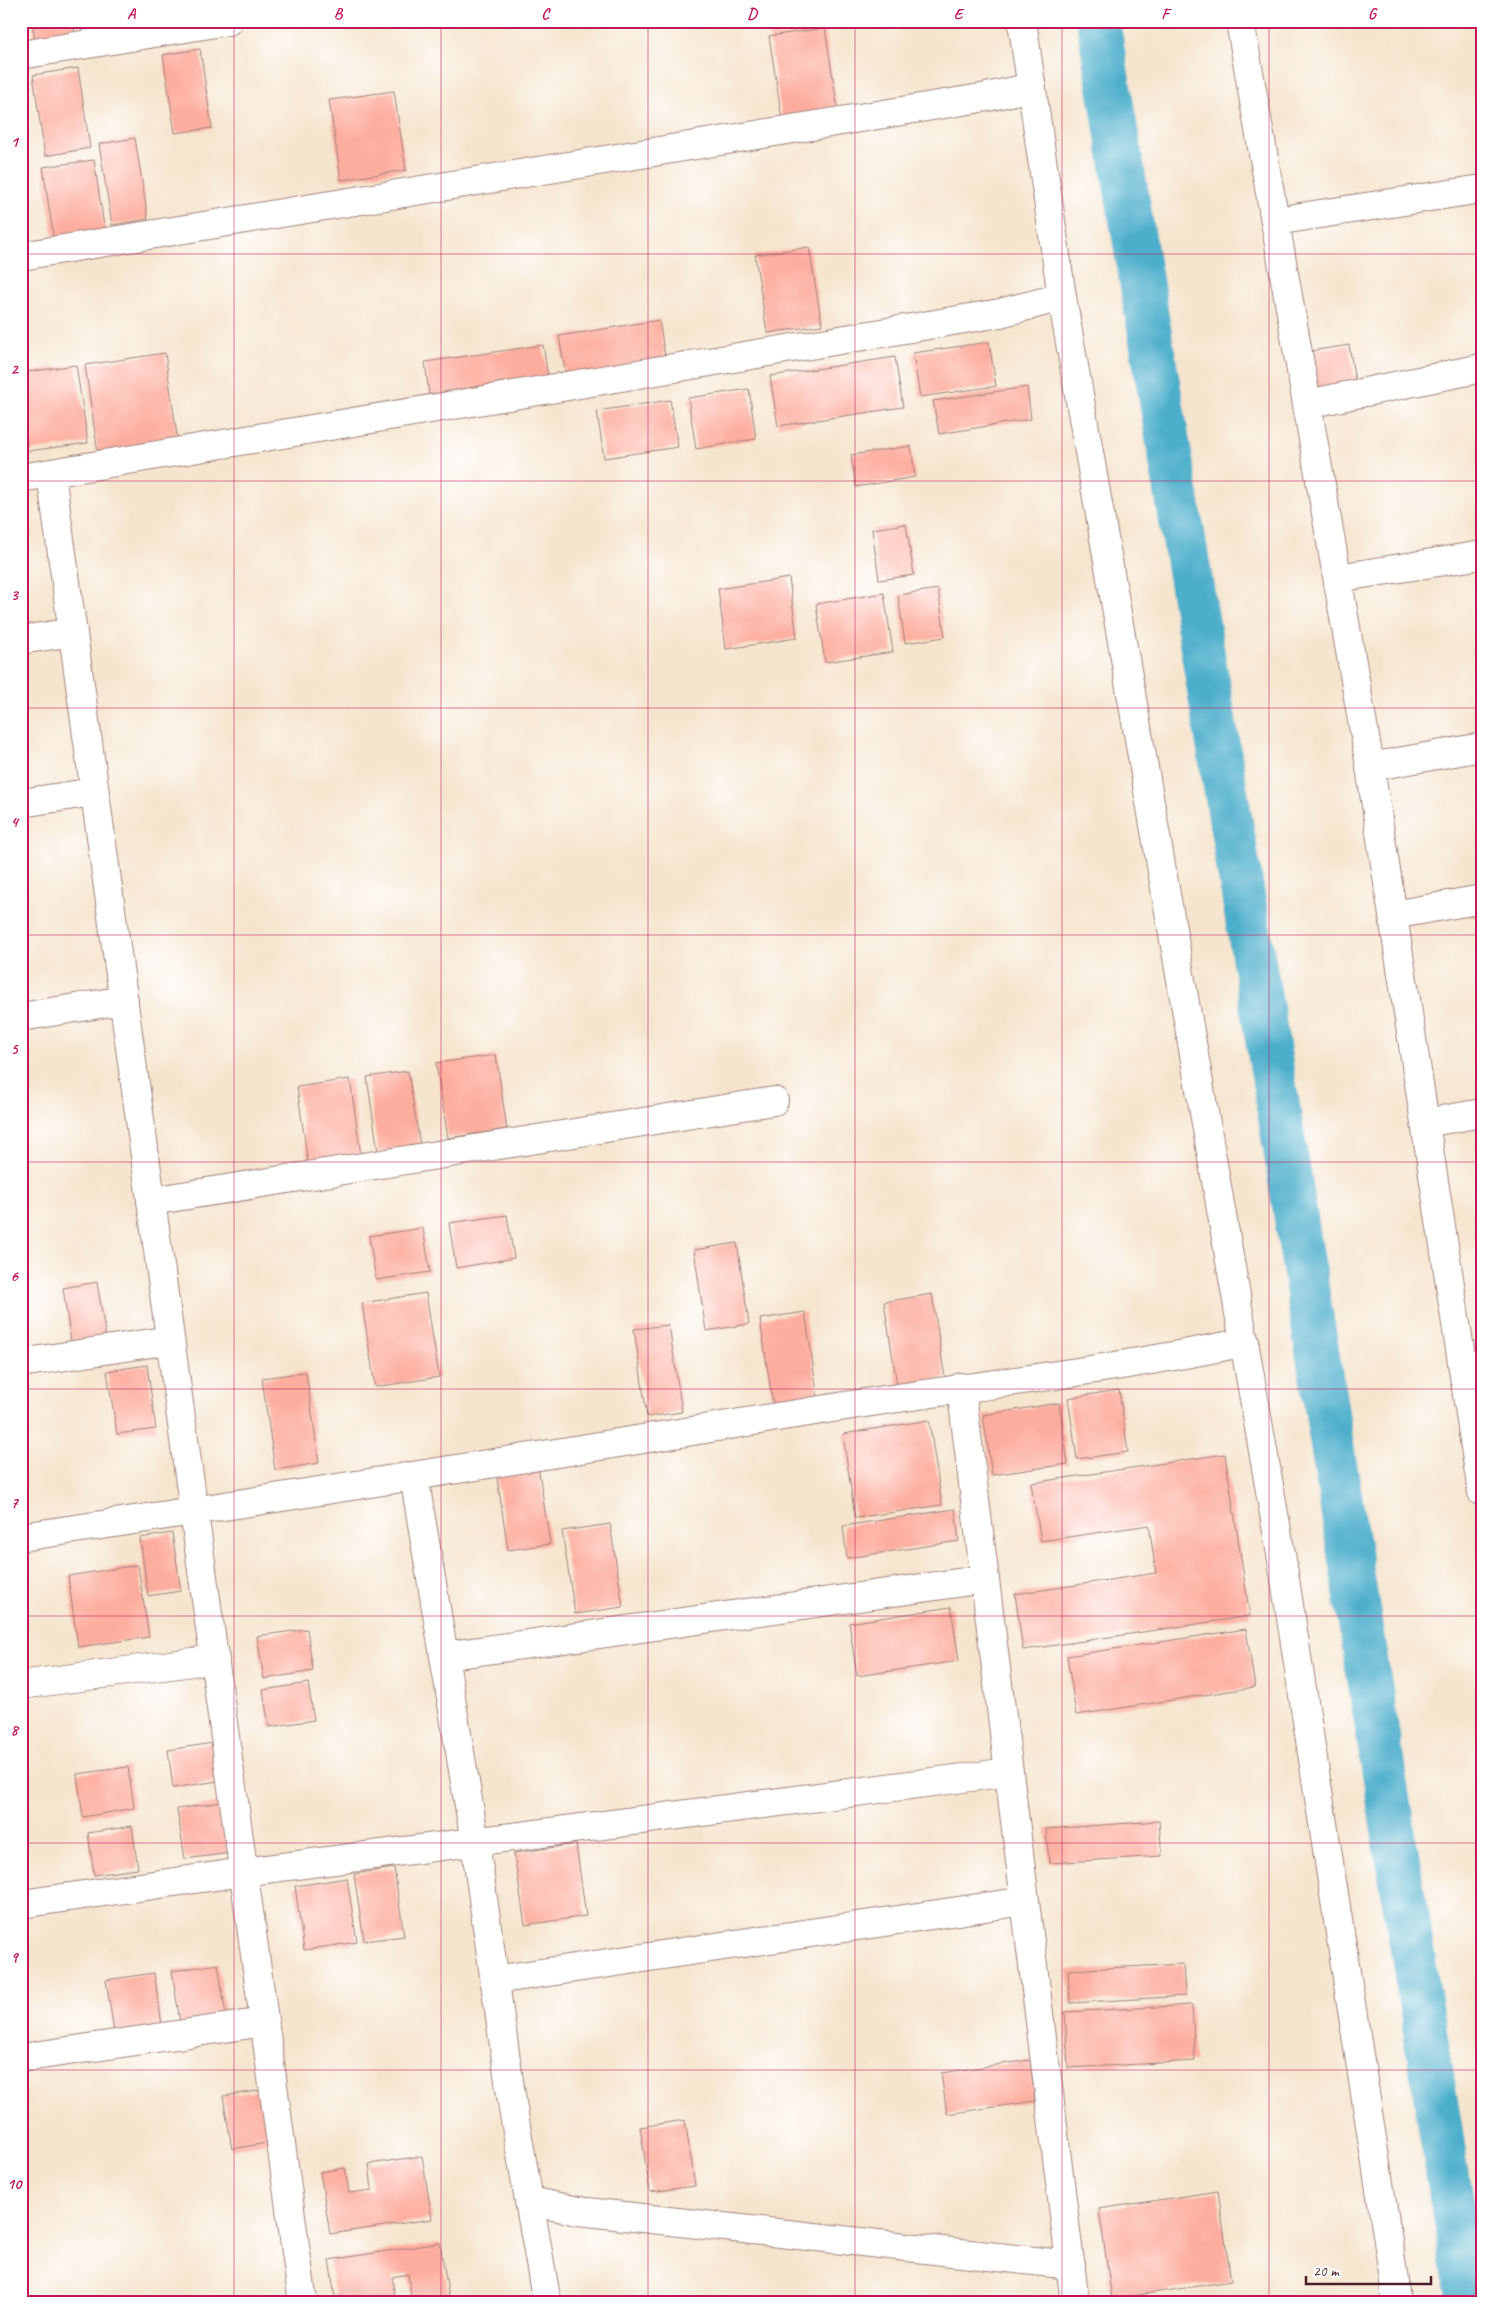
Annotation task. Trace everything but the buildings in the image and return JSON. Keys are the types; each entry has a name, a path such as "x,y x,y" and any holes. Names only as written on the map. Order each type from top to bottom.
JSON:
{"street":[{"path":"21,55 228,21"},
{"path":"1022,21 1062,297 1281,1554 1393,2273 1396,2303"},
{"path":"1240,21 1370,767 1482,1492"},
{"path":"21,256 987,97 1032,87"},
{"path":"1275,221 1482,188"},
{"path":"21,478 1000,314 1062,297"},
{"path":"1307,404 1482,368"},
{"path":"51,474 304,2303"},
{"path":"1338,578 1482,555"},
{"path":"21,640 73,632"},
{"path":"1370,767 1482,747"},
{"path":"21,803 94,792"},
{"path":"1393,915 1482,899"},
{"path":"21,1017 124,1000"},
{"path":"151,1201 774,1101"},
{"path":"1425,1123 1482,1113"},
{"path":"21,1363 170,1340"},
{"path":"21,1537 194,1512 962,1387 1179,1356 1245,1342"},
{"path":"962,1387 1075,2303"},
{"path":"414,1476 475,1842 513,2109 547,2303"},
{"path":"444,1656 985,1580"},
{"path":"21,1685 215,1659"},
{"path":"21,1904 244,1872 1009,1772"},
{"path":"495,1980 1025,1901"},
{"path":"21,2058 264,2022"},
{"path":"529,2200 578,2211 1071,2265"}],"waterway":[{"path":"1098,21 1283,1136 1468,2303"}]}
